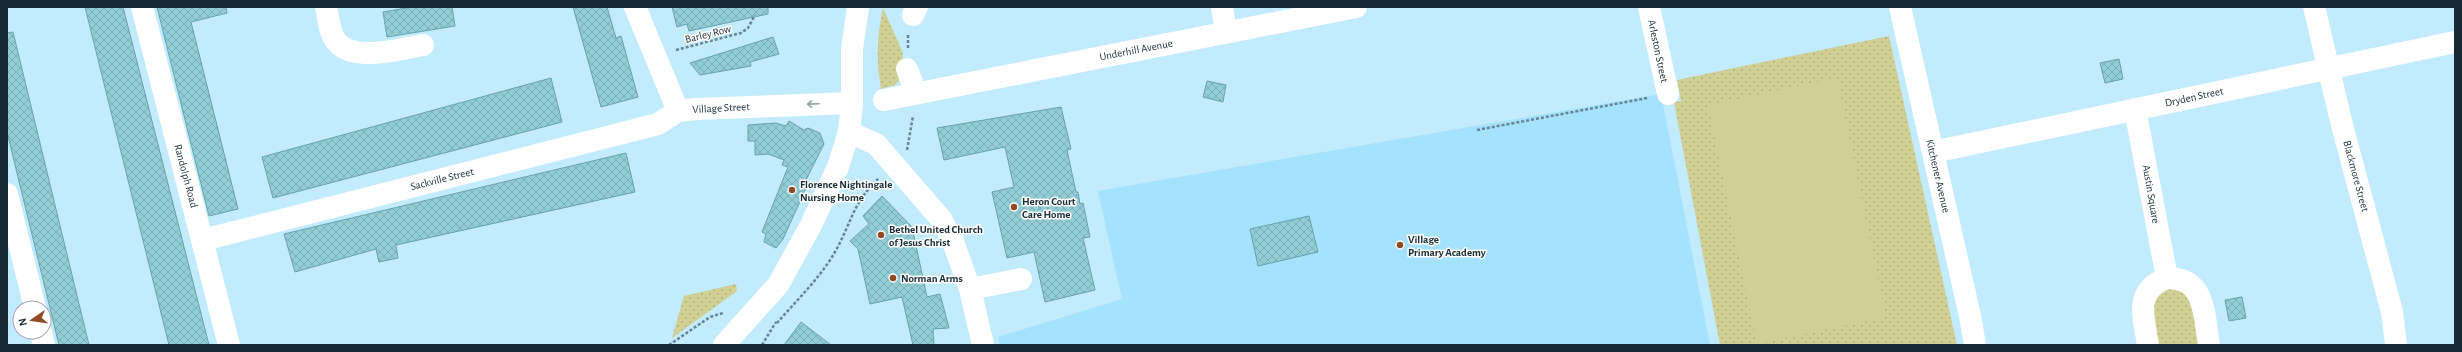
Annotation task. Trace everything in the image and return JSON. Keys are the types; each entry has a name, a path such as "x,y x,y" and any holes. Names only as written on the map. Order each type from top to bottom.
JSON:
{"main road":[{"name":"Randolph Road","path":"142,7 229,345"},
{"path":"326,7 332,35 344,48 361,53 376,53 423,46"},
{"name":"Village Street","path":"635,7 678,111 715,108 852,103"},
{"path":"724,345 778,284 826,196 849,132 852,103 852,49 858,7"},
{"path":"1222,7 1226,33"},
{"name":"Underhill Avenue","path":"884,100 1356,7"},
{"name":"Arleston Street","path":"1649,7 1668,94"},
{"name":"Kitchener Avenue","path":"1900,7 1970,316 1975,345"},
{"name":"Blackmore Street","path":"2314,7 2330,69 2342,125 2392,312 2396,345"},
{"name":"Dryden Street","path":"1932,152 2455,42"},
{"path":"908,69 916,93"},
{"name":"Austin Square","path":"2135,109 2167,278"},
{"name":"Sackville Street","path":"202,240 658,124 678,111"},
{"path":"849,132 876,144 941,219 952,239 970,289 983,345"},
{"path":"7,194 33,300"},
{"path":"2148,345 2142,310 2143,300 2148,291 2157,282 2167,278 2176,278 2187,282 2196,290 2201,301 2209,345"},
{"path":"970,289 1021,279"}],"path":[{"name":"Barley Row","path":"656,56 742,34 748,28 755,16"},
{"path":"777,323 835,252 859,199 909,148 916,93"},
{"path":"1477,130 1668,94"},
{"path":"669,345 710,317 730,311"}],"shaded area":[{"path":"883,8 903,53 900,79 895,85 881,89 878,68 878,48 879,28"},
{"path":"1889,36 1957,345 1720,345 1674,102 1681,101 1677,80"},
{"path":"1837,78 1886,317 1757,344 1708,105"},
{"name":"Village Primary Academy","path":"1661,94 1710,345 1000,345 998,337 1122,299 1098,191"},
{"path":"736,284 737,291 672,338 684,296"},
{"path":"2160,287 2192,293 2203,345 2154,345 2149,301"}],"building":[{"path":"85,7 123,7 209,345 169,345"},
{"path":"157,7 226,7 227,13 191,22 238,209 209,216"},
{"path":"412,7 452,7 455,26 387,37 383,12"},
{"path":"573,7 607,7 616,38 621,36 638,97 601,107"},
{"path":"672,7 768,7 768,14 689,31 687,24 677,27"},
{"path":"13,32 89,345 59,345 52,316 52,300 48,300 7,132 7,33"},
{"path":"773,37 779,54 750,62 751,66 700,75 690,63"},
{"path":"2119,59 2123,79 2105,83 2100,63"},
{"path":"551,78 562,122 273,198 262,157"},
{"path":"1207,81 1226,85 1223,102 1203,97"},
{"name":"Heron Court Care Home","path":"1061,107 1071,149 1067,150 1076,192 1078,192 1080,204 1083,203 1090,237 1083,238 1095,290 1045,302 1034,252 1007,258 992,192 1014,187 1005,147 944,160 937,128"},
{"name":"Florence Nightingale Nursing Home","path":"789,121 804,130 808,128 820,133 824,144 806,180 809,181 783,239 776,248 764,242 766,234 762,232 788,167 782,165 784,160 768,154 755,155 755,141 748,141 748,125 776,123 786,126"},
{"path":"626,153 635,192 396,245 398,258 379,262 376,249 295,272 284,234"},
{"path":"882,196 912,227 927,297 940,294 949,328 933,329 934,345 913,345 902,297 870,304 858,249 850,241 869,224 863,216"},
{"path":"1309,216 1318,252 1258,266 1250,229"},
{"path":"2242,297 2246,318 2229,321 2225,300"},
{"path":"801,322 831,345 784,345"}],"place":[{"name":"Florence Nightingale Nursing Home","path":"792,190"},
{"name":"Heron Court Care Home","path":"1014,207"},
{"name":"Bethel United Church of Jesus Christ","path":"881,235"},
{"name":"Village Primary Academy","path":"1400,245"},
{"name":"Norman Arms","path":"893,278"}]}
